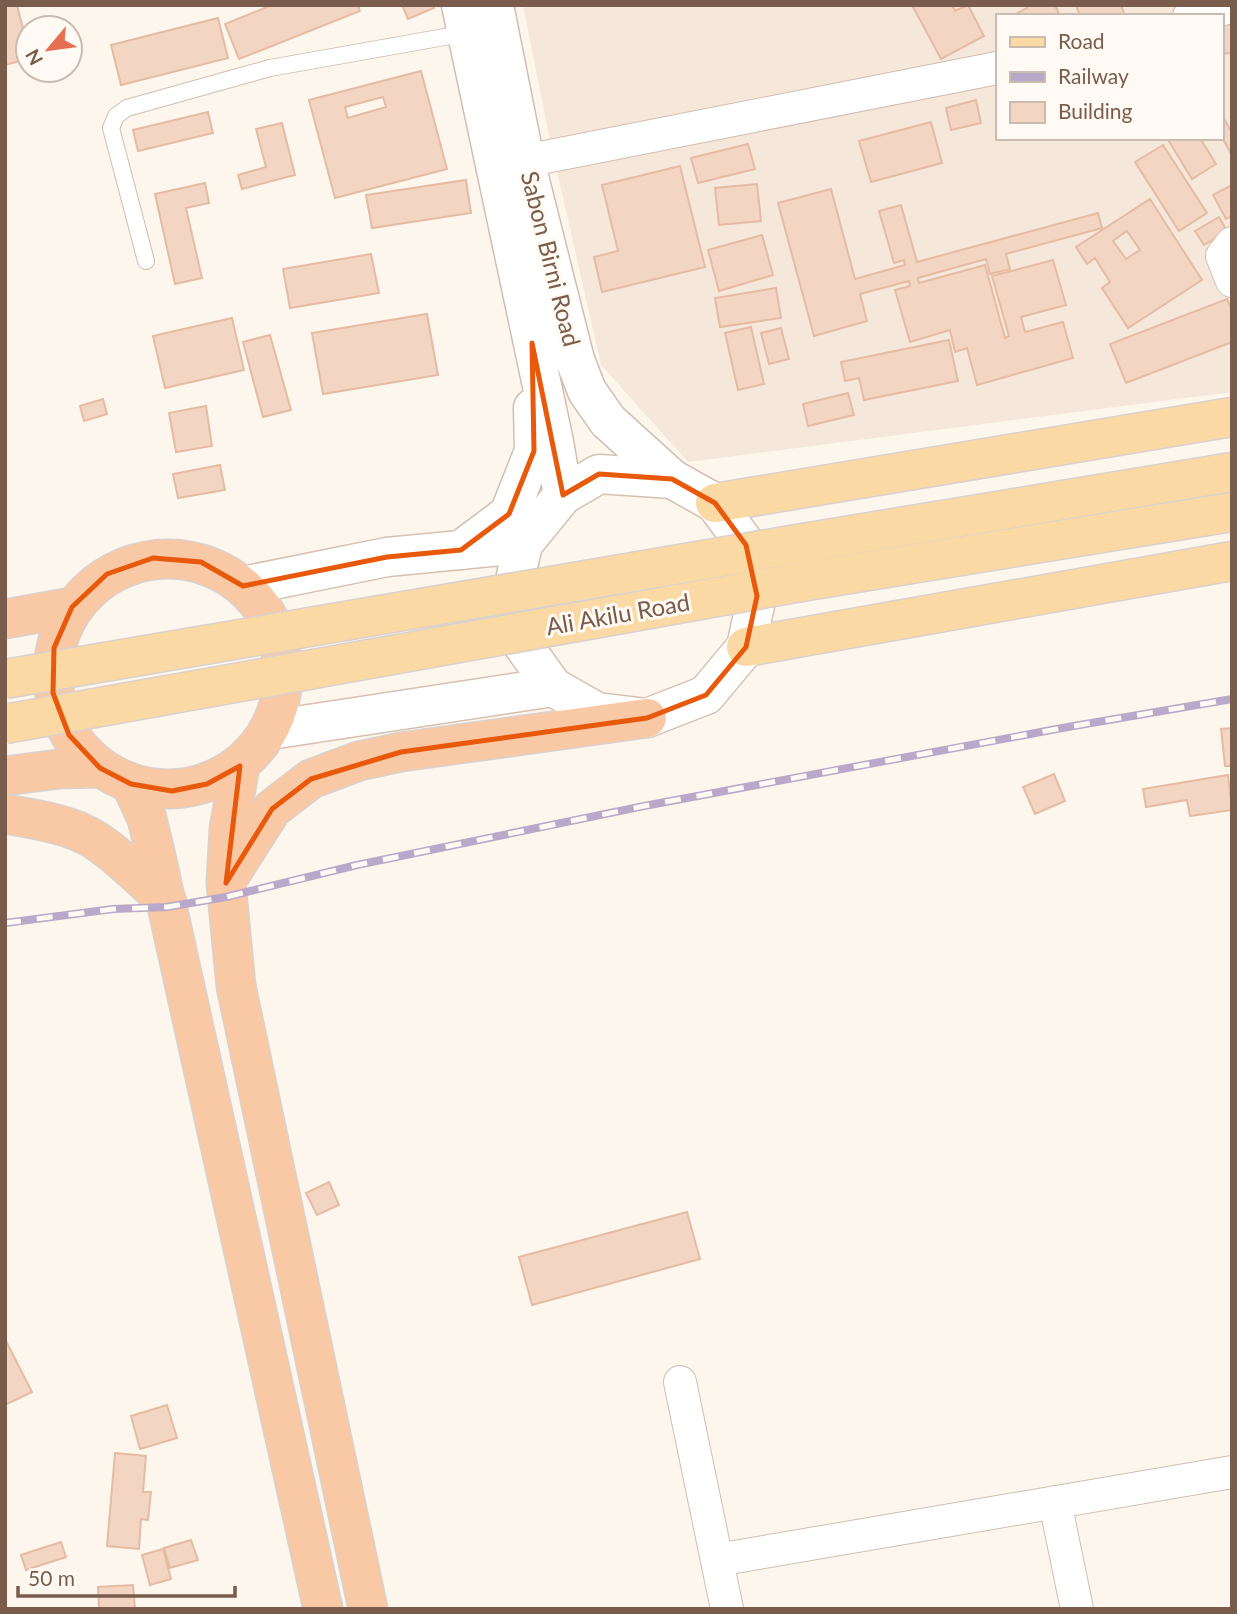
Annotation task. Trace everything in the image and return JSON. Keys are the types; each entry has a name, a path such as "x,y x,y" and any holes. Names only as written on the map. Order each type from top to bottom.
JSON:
{"highway":[{"path":"5,776 59,769 115,776 172,791 207,784 240,766 270,730 281,699 282,657 270,618 243,586 201,562 153,558 107,574 72,607 54,648 53,693 69,735 115,776 147,820 323,1609"},
{"path":"5,619 72,607"},
{"path":"226,883 253,835 272,809 311,779 359,761 401,752 647,718"},
{"path":"240,766 229,830 226,883 236,986 368,1609"},
{"path":"5,814 62,827 94,839 167,902"}],"main road":[{"name":"Sabon Birni Road","path":"494,5 525,160 575,360 587,391 608,421 672,480"},
{"name":"Sabon Birni Road","path":"464,19 563,495"},
{"path":"461,550 509,513 534,451 532,343"},
{"path":"715,503 1232,417"},
{"name":"Ali Akilu Road","path":"5,678 1232,472"},
{"path":"599,474 672,480 715,503 746,545 757,596 746,647 706,695 647,718 597,712 554,687 523,645 512,594 523,544 563,495 599,474"},
{"name":"Ali Akilu Road","path":"5,724 807,581 1232,512"},
{"path":"243,586 387,557 523,544"},
{"path":"746,647 1232,561"},
{"path":"270,730 554,687"}],"street":[{"path":"1199,14 1232,7"},
{"path":"525,160 996,68"},
{"path":"1232,243 1222,256 1232,281"},
{"path":"680,1382 727,1609"},
{"path":"717,1560 1232,1472"},
{"path":"1055,1502 1077,1609"}],"lane":[{"path":"146,261 111,128 116,116 127,108 270,68 464,19"}],"highlighted area":[{"path":"532,343 563,495 599,474 672,479 715,503 746,545 757,596 746,647 706,695 647,718 401,752 311,779 272,809 226,883 240,766 207,784 172,791 131,784 100,768 69,735 53,693 54,648 72,607 107,574 153,558 201,562 243,586 387,557 461,550 509,514 534,451"}],"shaded area":[{"path":"523,5 1232,5 1232,392 688,462 601,365 551,145"}],"building":[{"path":"5,5 17,5 19,14 14,14 14,63 5,65"},
{"path":"272,5 358,5 360,11 239,59 225,24"},
{"path":"402,5 433,5 434,8 408,19"},
{"path":"912,5 952,5 955,11 968,5 984,36 941,59"},
{"path":"1026,5 1055,5 1059,14 1016,14 1027,8"},
{"path":"1076,5 1121,5 1124,14 1079,14"},
{"path":"218,18 228,58 121,85 111,45"},
{"path":"1232,18 1232,53 1223,54 1223,19"},
{"path":"421,71 447,169 335,198 309,100","holes":["383,97 386,107 348,118 345,107"]},
{"path":"976,100 981,123 951,130 946,108"},
{"path":"208,112 213,133 138,151 133,130"},
{"path":"1223,117 1232,133 1232,155 1223,139"},
{"path":"931,122 942,163 871,182 859,141"},
{"path":"282,123 295,175 242,189 238,175 266,167 256,129"},
{"path":"1168,140 1201,140 1216,164 1192,179"},
{"path":"748,144 755,169 698,183 691,158"},
{"path":"1163,145 1207,213 1179,231 1135,162"},
{"path":"680,166 705,267 602,292 594,257 618,251 602,185"},
{"path":"466,180 471,213 372,228 366,195"},
{"path":"205,183 209,203 186,208 202,278 175,284 155,194"},
{"path":"757,184 761,221 719,225 715,188"},
{"path":"1232,185 1232,216 1226,219 1213,195"},
{"path":"831,189 855,279 905,265 904,260 894,263 879,211 901,205 917,262 1098,213 1102,228 1006,254 1010,269 990,274 986,259 918,278 919,283 985,265 1005,338 1009,336 992,276 1053,260 1066,305 1021,317 1025,332 1063,322 1073,358 977,385 967,348 955,352 950,330 910,342 895,290 910,286 909,281 860,294 867,321 814,336 778,203"},
{"path":"1150,199 1202,280 1128,328 1102,288 1110,282 1095,258 1087,264 1076,247","holes":["1127,231 1140,250 1126,259 1113,241"]},
{"path":"1219,217 1227,231 1204,245 1195,231"},
{"path":"762,235 773,275 719,291 708,250"},
{"path":"371,254 379,293 290,308 283,269"},
{"path":"776,288 781,318 720,327 715,298"},
{"path":"1227,299 1232,311 1232,342 1126,383 1110,344"},
{"path":"427,314 438,375 323,394 312,333"},
{"path":"232,318 244,370 165,388 153,336"},
{"path":"751,327 764,384 738,390 725,333"},
{"path":"781,328 789,359 769,364 761,333"},
{"path":"270,335 291,410 263,417 243,342"},
{"path":"949,340 958,381 864,400 859,378 845,381 841,362"},
{"path":"848,393 854,415 808,426 803,404"},
{"path":"103,399 107,414 84,421 80,406"},
{"path":"206,406 212,446 176,452 169,413"},
{"path":"220,465 225,490 178,498 173,474"},
{"path":"1232,728 1232,766 1225,766 1221,729"},
{"path":"1054,774 1065,801 1035,814 1023,787"},
{"path":"1228,775 1232,810 1190,816 1187,800 1146,807 1143,789"},
{"path":"329,1182 339,1205 317,1215 306,1193"},
{"path":"687,1212 700,1259 532,1305 519,1257"},
{"path":"5,1339 32,1392 5,1405"},
{"path":"167,1405 177,1438 140,1449 131,1416"},
{"path":"115,1453 146,1456 143,1492 151,1492 148,1520 141,1519 139,1549 107,1546"},
{"path":"191,1540 198,1560 170,1568 164,1548"},
{"path":"61,1542 66,1557 26,1570 21,1555"},
{"path":"163,1549 171,1579 150,1585 142,1555"},
{"path":"133,1585 135,1609 99,1609 98,1587"}],"railway":[{"path":"5,923 113,909 167,907 226,897 357,865 644,806 1232,699"}]}
